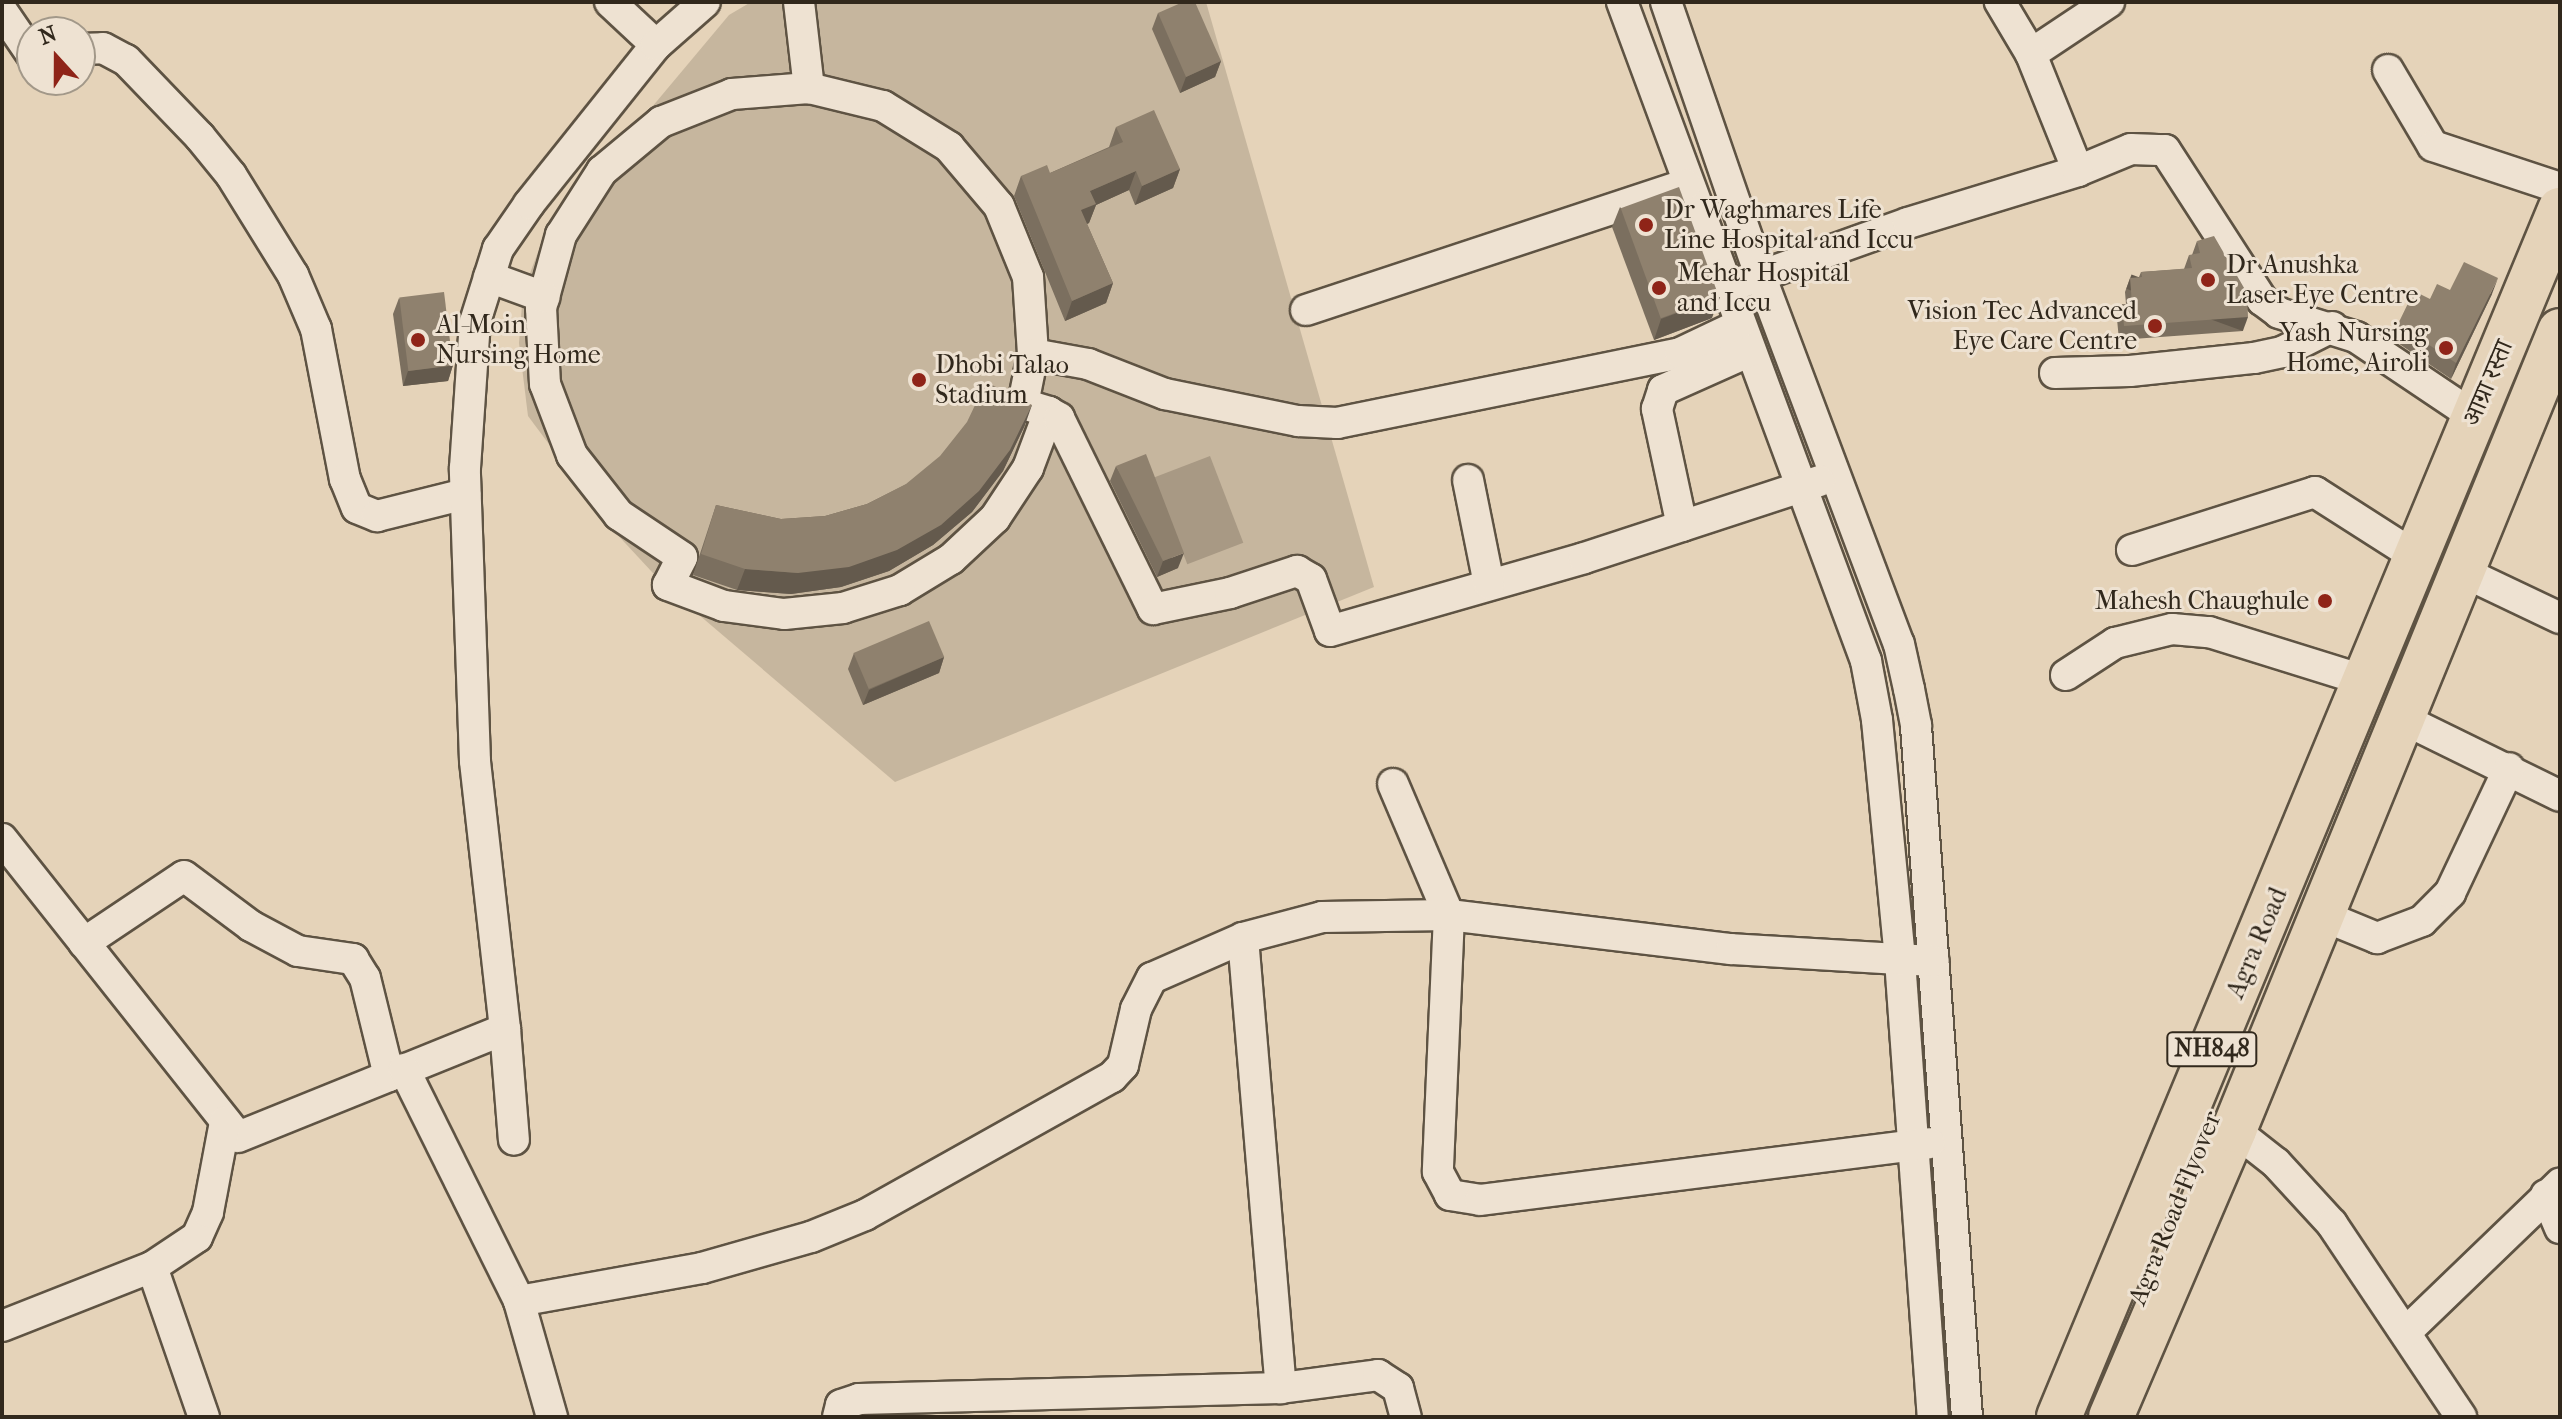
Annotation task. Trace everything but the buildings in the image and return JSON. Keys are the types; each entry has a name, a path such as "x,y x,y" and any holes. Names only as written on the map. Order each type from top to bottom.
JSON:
{"highway":[{"name":"आग्रा रस्ता","path":"2415,556 2560,210"},
{"name":"आग्रा रस्ता","path":"2461,571 2560,331"},
{"name":"Agra Road","path":"2111,1417 2234,1130 2321,915 2395,671 2415,556"},
{"name":"Agra Road","path":"2059,1417 2395,671 2461,571"},
{"name":"Agra Road Flyover","path":"2089,1417 2395,671"}],"street":[{"path":"610,2 656,45"},
{"path":"514,1140 505,1029 475,761 465,494 475,322 498,249 529,204 656,45 705,2"},
{"path":"799,2 809,88"},
{"path":"1622,2 1686,184 1804,487 1866,661 1877,720 1900,960 1910,1143 1933,1417"},
{"path":"1666,2 1760,275 1899,644 1909,689 1934,961 1967,1417"},
{"path":"2000,2 2031,54 2078,171"},
{"path":"2031,54 2109,2"},
{"path":"2,11 16,32"},
{"path":"96,48 103,48 126,60 200,137 231,175 293,275 316,329 345,479 357,508 377,516 465,494"},
{"path":"2388,70 2433,146 2560,188"},
{"path":"1049,412 1020,480 995,518 951,559 900,590 843,608 784,614 724,606 668,585 682,557 619,515 572,455 545,384 544,297 561,235 602,171 661,122 732,94 809,88 883,106 949,147 999,206 1028,277 1033,354 1023,404 1049,412 1059,418 1153,609 1230,593 1297,571 1311,579 1330,631 1682,526 1836,475"},
{"path":"1726,289 1760,275 2078,171 2131,149 2165,150 2262,300 2279,313 2332,327 2381,352 2475,417"},
{"path":"1306,310 1686,184"},
{"path":"489,277 544,297"},
{"path":"2055,373 2130,371 2254,358 2282,352 2332,327"},
{"path":"1033,354 1088,364 1165,394 1298,421 1337,423 1745,338"},
{"path":"1682,526 1657,409 1663,390 1745,338"},
{"path":"1468,480 1489,584"},
{"path":"2132,550 2315,492 2342,504 2415,556"},
{"path":"2461,571 2560,618"},
{"path":"2066,675 2115,643 2172,629 2209,632 2395,671 2509,768 2560,796"},
{"path":"2321,915 2377,938 2422,921 2450,893 2509,768"},
{"path":"1393,784 1449,915 1438,1172 1450,1195 1480,1200 1910,1143 1947,1142"},
{"path":"2,839 238,1137 505,1029"},
{"path":"84,943 184,876 251,926 298,951 353,959 365,978 397,1072 519,1301 552,1417"},
{"path":"519,1301 702,1268 811,1237 865,1215 1112,1077 1127,1053 1136,1009 1152,978 1243,938 1358,913 1449,915 1731,949 1934,961"},
{"path":"1243,938 1281,1388"},
{"path":"2,1326 152,1267 197,1237 208,1212 225,1122"},
{"path":"2234,1130 2276,1163 2332,1224 2461,1417"},
{"path":"2406,1332 2553,1190"},
{"path":"2553,1190 2560,1228"},
{"path":"152,1267 204,1417"},
{"path":"838,1417 841,1405 859,1399 1281,1388 1378,1375 1398,1388 1406,1417"}],"shaded area":[{"name":"Dhobi Talao Stadium","path":"751,2 1206,2 1374,587 895,782 665,586 613,530 528,416 519,343 523,292 544,236 729,15"},
{"path":"1210,456 1243,543 1187,564 1154,478"}],"place":[{"name":"Dr Waghmares Life Line Hospital and Iccu","path":"1646,225"},
{"name":"Dr Anushka Laser Eye Centre","path":"2208,280"},
{"name":"Mehar Hospital and Iccu","path":"1659,288"},
{"name":"Vision Tec Advanced Eye Care Centre","path":"2155,326"},
{"name":"Al-Moin Nursing Home","path":"418,340"},
{"name":"Yash Nursing Home, Airoli","path":"2446,348"},
{"name":"Dhobi Talao Stadium","path":"919,380"},
{"name":"Mahesh Chaughule","path":"2325,601"}]}
